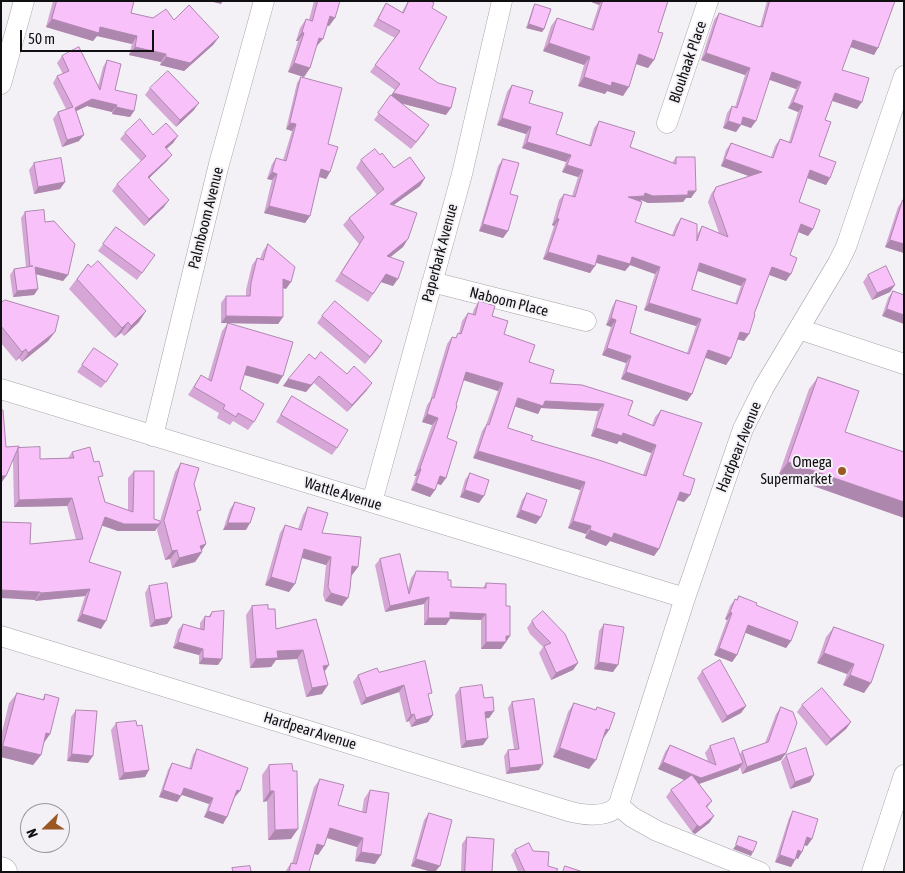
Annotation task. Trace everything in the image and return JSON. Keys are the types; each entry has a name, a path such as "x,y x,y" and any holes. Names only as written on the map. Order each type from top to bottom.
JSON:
{"street":[{"path":"1,84 24,1"},
{"name":"Palmboom Avenue","path":"153,436 220,164 264,1"},
{"name":"Paperbark Avenue","path":"372,502 462,174 502,1"},
{"name":"Blouhaak Place","path":"667,123 708,1"},
{"name":"Hardpear Avenue","path":"1,636 568,812 590,815 601,814 611,810 618,805 685,598 743,429 764,387 846,247 904,76"},
{"name":"Naboom Place","path":"432,282 586,321"},
{"path":"799,329 904,364"},
{"name":"Wattle Avenue","path":"1,389 685,598"},
{"path":"872,872 904,776"},
{"path":"618,805 632,817 657,831 760,872"}],"building":[{"path":"57,1 134,1 131,13 153,18 166,9 174,20 189,5 219,37 190,63 166,57 166,54 135,47 137,36 100,27 99,33 52,19"},
{"path":"318,1 340,1 335,18 330,16 323,39 319,38 310,68 294,63 304,33 302,32 306,19 312,21"},
{"path":"409,1 431,1 434,3 432,8 447,17 419,69 438,83 456,88 451,108 393,93 400,84 375,65 400,31 378,19 386,3 403,13"},
{"path":"603,1 668,1 658,32 663,33 654,60 639,54 629,87 612,82 611,86 584,77 590,57 549,43 557,18 593,30"},
{"path":"770,1 895,1 878,48 853,40 842,70 869,78 862,102 835,93 825,120 831,122 819,156 836,162 830,178 810,170 799,202 820,210 813,229 801,224 790,255 797,258 791,274 772,267 754,314 749,334 740,332 731,358 708,350 692,394 626,372 631,356 607,348 616,320 611,318 616,300 637,306 630,333 689,354 701,319 649,303 660,267 632,257 630,264 598,255 595,266 548,252 559,219 557,218 564,194 575,197 583,170 567,165 571,155 527,142 531,127 502,118 512,85 533,91 529,103 563,113 556,134 591,146 599,121 635,132 630,147 676,164 676,157 695,157 696,191 688,191 688,195 653,196 645,193 644,196 628,197 642,202 635,222 674,236 681,218 697,224 697,241 702,226 728,237 713,195 716,187 762,172 725,159 731,143 773,158 780,139 791,143 803,106 793,102 801,82 772,72 756,121 743,117 741,125 728,121 732,106 737,108 750,68 706,53 719,13 762,27","holes":["700,263 746,279 737,304 692,290"]},
{"path":"535,4 551,9 544,29 529,24"},
{"path":"79,47 100,90 107,60 121,64 115,90 137,95 134,111 92,99 75,108 84,135 67,140 58,112 73,107 57,76 69,71 62,56"},
{"path":"168,71 199,103 180,120 150,88"},
{"path":"301,77 342,88 328,144 338,147 330,172 321,169 310,216 269,206 277,174 272,172 276,158 286,161 296,124 290,123"},
{"path":"391,95 429,125 416,142 378,113"},
{"path":"140,119 153,135 166,123 178,136 165,147 172,155 148,177 169,200 149,219 117,184 146,156 125,133"},
{"path":"375,149 380,155 382,153 394,168 410,157 425,178 390,204 417,213 408,239 387,256 404,262 398,279 386,274 373,294 341,273 364,237 349,218 384,189 361,160"},
{"path":"61,158 65,182 38,187 34,163"},
{"path":"503,159 519,163 510,194 518,196 508,231 483,224"},
{"path":"904,200 904,244 890,240"},
{"path":"44,210 45,222 54,221 75,244 68,275 35,267 38,289 17,291 14,269 33,266 30,266 25,212"},
{"path":"116,227 155,255 142,273 103,244"},
{"path":"268,244 295,267 291,282 283,279 283,317 226,316 226,296 250,296 257,258 263,260"},
{"path":"98,261 146,311 131,326 128,322 122,328 77,279 88,264 91,267"},
{"path":"886,266 895,285 877,293 868,275"},
{"path":"893,291 904,295 904,315 887,309"},
{"path":"5,300 59,316 55,332 28,353 26,349 22,352 1,326 1,303"},
{"path":"335,301 382,341 370,357 322,316"},
{"path":"479,301 495,306 492,316 508,321 504,334 535,345 529,362 554,370 550,383 582,385 633,401 628,415 654,426 661,410 702,423 683,475 695,479 690,495 680,492 659,549 614,533 612,538 590,530 591,526 573,521 585,482 478,451 503,383 466,372 447,438 457,442 446,478 440,476 435,490 416,483 438,418 427,414 432,398 434,398 452,337 456,338 458,333 461,334 468,313 475,315","holes":["518,398 543,406 545,401 604,404 596,428 622,436 623,433 656,445 646,476 531,440 533,436 508,428"]},
{"path":"228,323 293,342 283,376 247,366 240,389 264,404 254,422 238,413 236,417 223,409 225,405 194,387 201,375 211,381"},
{"path":"94,348 118,364 106,382 82,365"},
{"path":"321,352 347,374 354,366 372,383 352,405 319,376 311,385 288,379 309,354 315,359"},
{"path":"818,377 859,391 845,432 904,452 904,502 788,462"},
{"path":"292,396 348,430 337,448 281,415"},
{"path":"1,410 3,410 6,447 19,446 6,476 1,476"},
{"path":"40,447 40,459 74,458 72,452 90,447 94,462 99,461 103,476 98,477 105,502 133,512 134,471 154,471 154,519 160,521 160,524 124,524 105,517 89,562 121,572 106,621 82,614 90,589 41,593 1,590 1,522 31,523 30,544 83,539 72,498 19,500 18,448"},
{"path":"181,463 199,468 194,484 201,510 197,511 206,544 200,546 202,552 179,558 177,550 172,551 164,521"},
{"path":"470,473 489,480 484,496 465,490"},
{"path":"527,493 547,500 541,517 521,510"},
{"path":"235,502 255,508 250,523 228,523"},
{"path":"308,507 328,513 322,533 361,537 358,567 352,566 348,598 331,593 328,587 331,557 304,549 295,584 271,577 285,525 301,530"},
{"path":"400,554 409,594 416,571 448,572 448,580 451,580 451,587 486,588 486,583 506,584 506,606 510,606 510,636 506,636 506,642 486,642 486,614 450,612 450,618 428,618 429,597 390,606 380,559"},
{"path":"167,583 172,617 155,620 149,586"},
{"path":"739,596 798,622 791,641 748,625 737,655 719,648 735,599 737,600"},
{"path":"268,605 268,609 275,609 276,629 316,619 329,665 323,666 328,685 312,688 303,650 277,651 278,658 256,659 252,606"},
{"path":"224,611 222,659 203,658 203,649 178,642 183,624 204,630 205,616 210,617 212,612"},
{"path":"543,611 565,634 578,663 556,673 544,646 551,643 535,627 532,621"},
{"path":"604,624 624,627 618,665 599,662"},
{"path":"834,627 884,645 871,683 850,675 854,664 824,653"},
{"path":"720,660 746,706 727,716 702,671"},
{"path":"425,661 432,693 428,694 433,715 416,720 414,714 411,715 404,685 366,698 358,675 377,668 379,672"},
{"path":"482,685 484,698 493,697 494,711 485,712 488,738 466,741 460,688"},
{"path":"822,688 851,722 831,739 802,705"},
{"path":"17,693 44,700 45,694 59,698 50,734 46,733 41,755 3,746"},
{"path":"534,699 543,764 510,768 508,750 519,749 512,702"},
{"path":"574,703 596,710 597,707 615,713 609,730 606,729 596,760 560,748"},
{"path":"781,707 793,712 797,723 786,753 747,767 742,751 768,742"},
{"path":"76,710 97,711 93,756 72,754"},
{"path":"136,721 137,726 142,725 149,770 124,773 116,723"},
{"path":"734,738 743,763 701,778 663,762 670,745 716,765 710,746"},
{"path":"806,748 814,775 795,782 786,755"},
{"path":"197,749 248,768 240,791 237,790 227,817 208,811 213,798 184,788 181,796 163,790 172,763 191,769"},
{"path":"292,764 293,771 297,771 298,829 275,830 274,791 270,791 269,765"},
{"path":"692,775 712,801 706,806 714,816 700,827 671,790"},
{"path":"320,779 344,785 338,805 366,813 370,790 389,793 381,855 361,852 363,838 330,828 324,846 317,844 309,872 289,872 291,863 296,864"},
{"path":"793,811 818,819 812,839 807,837 802,852 798,850 795,860 780,855"},
{"path":"429,813 452,820 440,866 416,859"},
{"path":"739,836 757,842 753,852 736,845"},
{"path":"467,837 494,839 492,872 465,872"},
{"path":"529,843 533,851 549,852 548,866 558,869 556,872 525,872 515,850"},
{"path":"250,866 251,872 233,872 232,868"},
{"path":"565,866 583,872 563,872"}],"place":[{"name":"Omega Supermarket","path":"842,471"}]}
